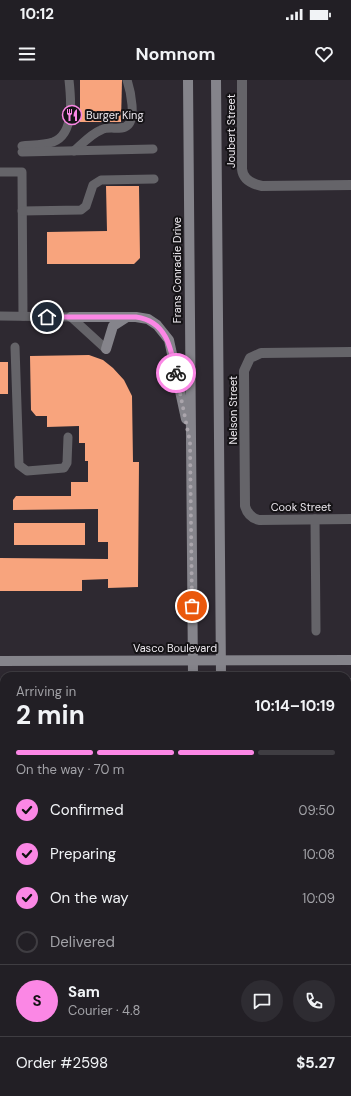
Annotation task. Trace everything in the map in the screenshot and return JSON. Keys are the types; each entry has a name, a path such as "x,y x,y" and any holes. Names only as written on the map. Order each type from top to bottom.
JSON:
{"main road":[{"name":"Frans Conradie Drive","path":"188,80 193,672"},
{"path":"216,80 221,672"},
{"path":"71,317 127,317 148,319 161,329 169,340 190,442"},
{"path":"106,349 113,326 127,317"},
{"name":"Vasco Boulevard","path":"0,661 351,660"}],"street":[{"name":"Joubert Street","path":"242,80 242,169 244,177 248,181 262,186 351,185"},
{"name":"Nelson Street","path":"251,517 245,506 244,371 250,358 261,353 351,352"},
{"name":"Cook Street","path":"251,517 259,520 351,519"}],"lane":[{"path":"74,151 101,130 123,128 128,125 131,119 132,106 127,80"},
{"path":"70,82 70,114 63,134 53,142 22,149 74,151 154,150"},
{"path":"0,172 22,172 23,316"},
{"path":"22,211 81,210 86,206 93,185 101,180 154,179"},
{"path":"0,316 71,317 106,349"},
{"path":"15,348 19,465 28,472 64,468 67,463 68,437"},
{"path":"314,519 316,631"}],"building":[{"path":"80,80 122,80 121,122 80,122"},
{"path":"106,186 139,186 140,258 134,264 47,264 47,232 107,231"},
{"path":"89,355 103,360 113,368 124,380 132,396 133,462 139,462 138,587 108,588 108,579 82,580 82,591 0,591 0,558 108,559 108,542 98,542 98,509 13,510 13,500 16,496 71,496 71,482 88,482 88,461 85,461 85,443 79,443 79,426 47,427 47,416 36,416 31,410 30,356"},
{"path":"0,362 8,362 8,394 0,394"},
{"path":"14,523 85,523 85,545 14,545"}],"way so far":[{"path":"176,373 190,442 192,606"}],"place":[{"name":"Burger King","path":"72,115"}],"route":[{"path":"47,317 136,317 148,319 161,329 169,340 176,373"}]}
